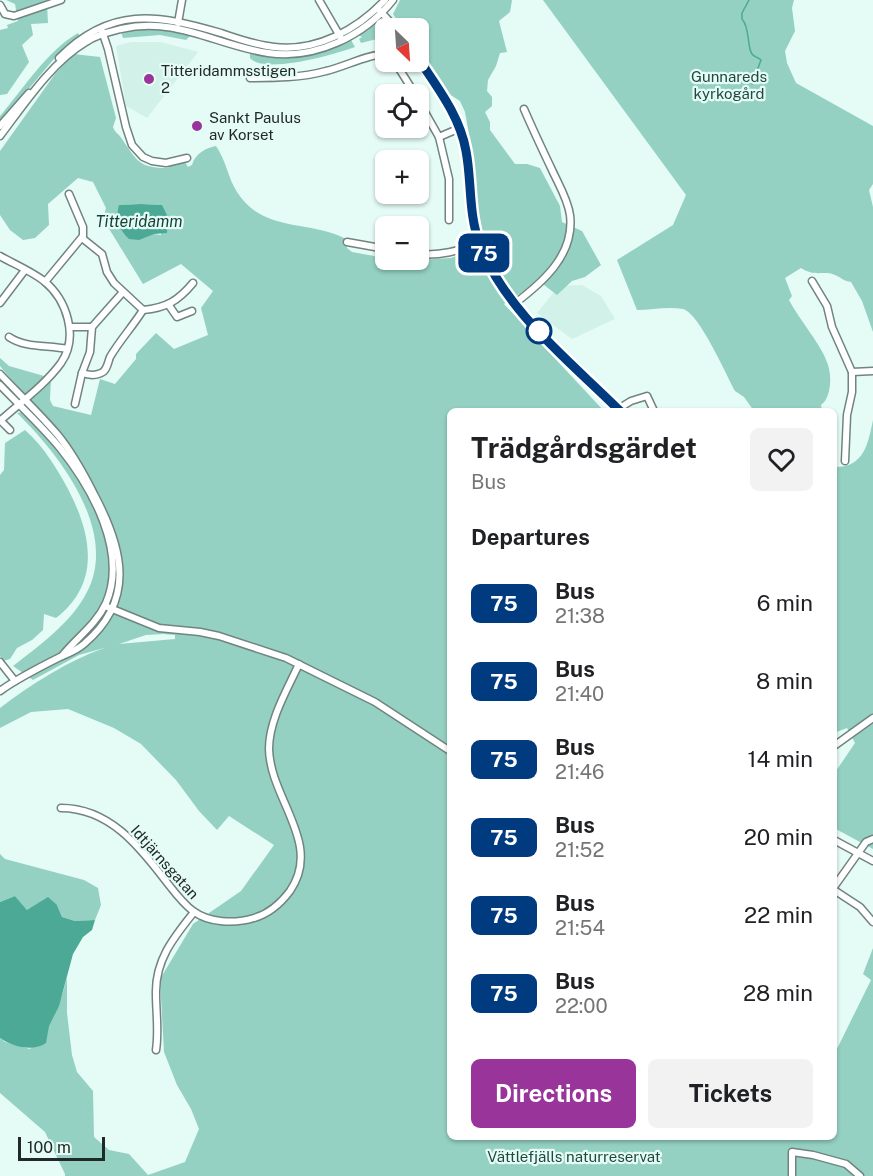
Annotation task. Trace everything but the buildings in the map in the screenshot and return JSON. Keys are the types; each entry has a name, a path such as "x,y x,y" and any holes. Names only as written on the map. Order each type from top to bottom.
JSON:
{"street":[{"path":"0,5 5,14 14,16 61,0"},
{"path":"178,24 182,0"},
{"path":"319,0 341,37"},
{"path":"380,10 385,0"},
{"path":"0,126 66,51 83,37 130,19 147,17 178,24 250,49 276,54 309,51 364,28 380,10 393,0"},
{"path":"380,10 387,18"},
{"path":"0,136 64,58 102,31"},
{"path":"102,31 132,145 143,157 152,161 166,163 187,158"},
{"path":"250,78 312,75 375,55"},
{"path":"428,72 448,103 460,128 468,163 471,212 479,243 493,271 514,304 538,331 617,408"},
{"path":"514,304 536,288 553,270 564,250 570,222 566,201 524,109"},
{"path":"429,119 439,137 449,179 449,220"},
{"path":"439,137 460,128"},
{"path":"45,282 82,238 83,227 69,194"},
{"path":"82,238 102,254 107,272 123,292 143,310"},
{"path":"347,242 375,247"},
{"path":"429,255 450,253 479,243"},
{"path":"0,256 45,282 62,304 70,327 70,343 62,362 1,420 10,430"},
{"path":"0,303 25,270"},
{"path":"812,281 827,306 832,327 852,372 845,461"},
{"path":"82,373 100,374 105,370 120,339 133,326 143,310 168,304 180,298 193,284"},
{"path":"75,404 82,373 90,352 92,327 123,292"},
{"path":"168,304 177,317 192,311"},
{"path":"70,327 92,327"},
{"path":"9,337 25,345 67,349"},
{"path":"852,372 873,370"},
{"path":"0,374 67,458 85,485 108,537 113,564 108,607 98,630 74,652 62,656 0,691"},
{"path":"0,385 21,402"},
{"path":"622,408 631,401 647,396 653,408"},
{"path":"108,607 153,627 200,632 228,638 299,664 375,702 447,749"},
{"path":"0,662 15,681"},
{"name":"Idtjärnsgatan","path":"61,808 92,814 122,831 194,912 223,921 247,920 273,908 286,897 293,886 301,857 301,844 272,773 270,742 275,718 299,664"},
{"path":"837,745 873,718"},
{"path":"837,884 866,842 873,839"},
{"path":"837,842 873,861"},
{"path":"837,891 860,907 873,922"},
{"path":"156,1050 158,1018 156,993 159,967 167,946 194,912"},
{"path":"792,1176 792,1152 846,1164 860,1176"}],"shaded area":[{"name":"Titteridammsstigen 2","path":"131,42 161,42 198,52 147,118 126,106 116,46"},
{"path":"582,285 601,296 615,319 572,339 537,313 559,286"}],"green space":[{"path":"6,0 51,0 51,2 47,4 48,23 31,24 33,35 22,45 29,62 7,94 0,95 0,30 18,21 15,4"},
{"name":"Vättlefjälls naturreservat","path":"400,0 512,0 510,12 499,21 507,52 500,53 488,80 487,91 492,97 492,106 485,112 490,122 490,130 515,164 527,164 540,168 560,206 562,222 582,231 601,265 585,277 572,281 557,295 539,281 504,304 601,408 447,408 447,1140 837,1140 837,1049 871,980 863,974 873,948 873,1176 65,1176 45,1132 0,1093 0,1038 5,1042 30,1049 53,1016 67,978 67,1013 72,1055 77,1072 93,1091 94,1137 109,1150 129,1154 148,1175 185,1162 199,1129 177,1085 164,1052 160,979 193,924 241,891 274,845 229,816 217,830 199,811 176,780 141,744 114,728 68,709 31,712 0,728 0,708 50,674 104,648 79,655 33,680 13,666 54,633 81,603 95,568 95,544 90,519 80,495 50,450 17,413 22,412 31,404 0,366 0,358 9,366 51,378 50,400 53,406 91,415 100,379 115,384 136,359 136,354 156,333 174,349 208,335 201,308 213,291 181,264 143,284 103,219 106,208 93,182 78,178 48,204 49,225 35,238 23,240 10,230 0,215 0,151 55,74 73,54 100,57 116,118 113,127 140,162 151,167 168,168 172,163 185,162 188,167 201,152 216,146 237,192 260,214 287,224 316,229 344,238 347,248 352,252 375,256 375,270 429,270 429,259 451,258 474,249 484,240 472,179 472,151 465,112 460,101 446,92 429,68 429,18 396,18 393,14","holes":["119,205 162,205 161,235 154,234","146,635 175,635 175,639 119,644"]},
{"name":"Gunnareds kyrkogård","path":"543,0 794,0 792,8 795,31 785,51 787,63 796,83 873,126 873,184 869,190 873,207 873,332 862,301 851,282 833,274 811,272 801,268 785,278 792,296 789,300 821,349 828,365 830,387 822,408 752,408 744,397 735,391 704,332 689,313 677,308 637,310 617,260 673,225 686,195"},
{"path":"375,24 375,40 361,43 359,39 362,37 358,35"},
{"path":"152,28 191,35 186,40 160,35 123,38 121,32"},
{"path":"78,33 80,36 53,60 0,123 0,116 36,71 56,50"},
{"path":"351,40 355,47 301,62 270,64 258,63 250,58 250,53 276,57 314,54"},
{"path":"873,420 873,849 837,830 837,770 855,743 847,728 837,732 837,467 858,459 869,438"},
{"path":"25,430 49,458 68,489 83,524 88,558 86,574 80,590 70,604 56,618 44,614 43,630 32,640 17,648 10,659 3,661 0,656 0,475 4,470 5,443"},
{"path":"0,854 5,859 84,880 98,888 101,905 95,920 75,921 62,917 57,905 27,910 15,896 0,902"}],"water":[{"name":"Titteridamm","path":"119,205 162,205 168,217 167,233 154,234 139,240 129,239 126,236 118,220"},
{"path":"15,896 27,910 48,897 57,905 62,917 75,921 95,920 92,930 83,937 73,954 59,1006 49,1026 46,1043 29,1048 11,1044 0,1038 0,902"}],"waterway":[{"path":"749,0 742,13 742,19 745,23 750,51 761,60 752,84"}],"bus line":[{"name":"75","path":"427,72 448,103 460,128 466,147 471,212 479,243 502,288 538,331 617,408"}],"place":[{"name":"Titteridammsstigen 2","path":"149,79"},
{"name":"Sankt Paulus av Korset","path":"197,126"}]}
